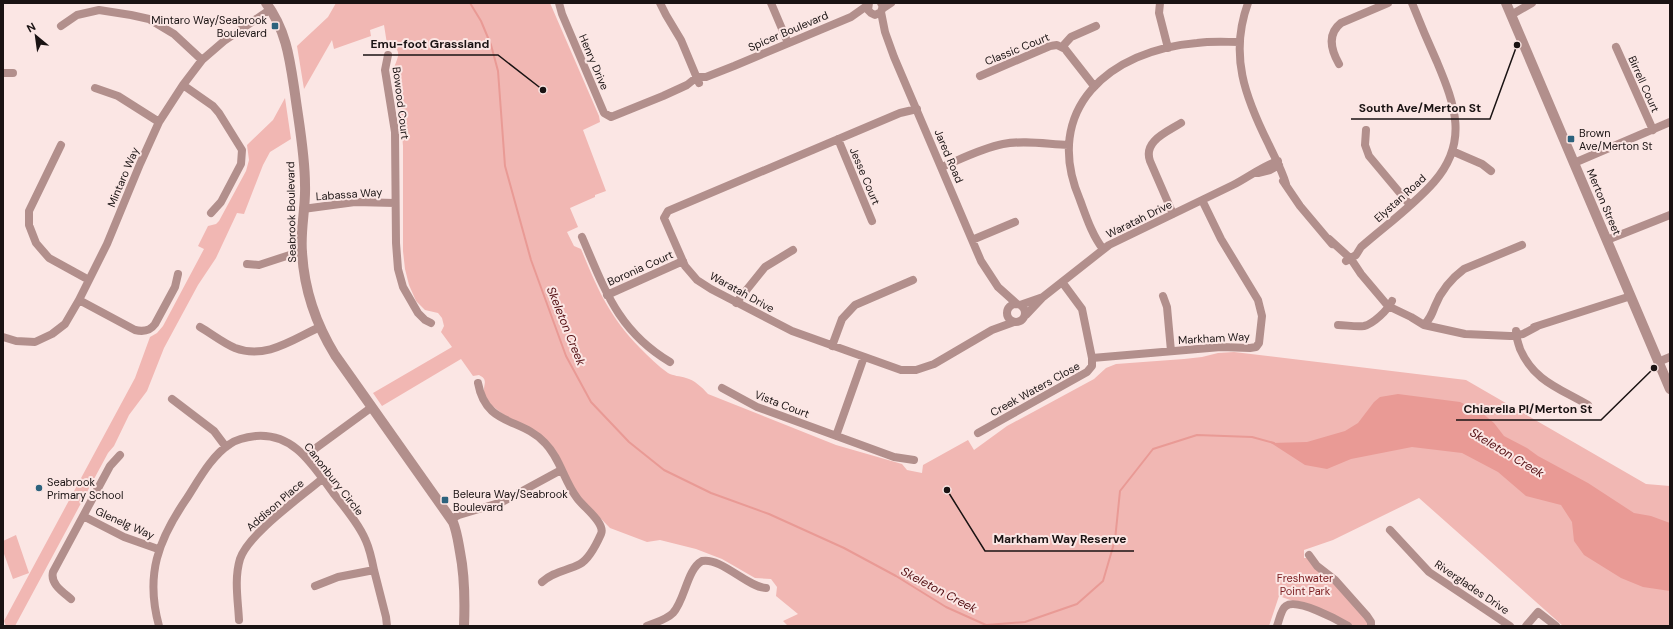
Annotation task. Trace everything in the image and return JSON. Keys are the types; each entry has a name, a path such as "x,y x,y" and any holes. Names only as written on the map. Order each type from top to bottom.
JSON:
{"street":[{"name":"Henry Drive","path":"555,3 562,14"},
{"name":"Henry Drive","path":"559,3 562,14 604,113 609,117"},
{"path":"660,3 681,40 698,80"},
{"path":"771,3 788,43"},
{"path":"882,8 891,3"},
{"path":"1160,3 1159,13 1168,48"},
{"path":"1248,3 1239,42 1240,65 1243,80 1276,164 1286,184 1300,206 1390,305 1407,315 1441,329 1465,334 1501,335 1517,334 1631,296"},
{"path":"1339,64 1333,53 1331,43 1332,36 1336,28 1341,23 1388,3"},
{"name":"Elystan Road","path":"1348,258 1410,205 1435,181 1445,167 1452,151 1456,129 1453,103 1412,3"},
{"path":"1509,9 1531,3"},
{"name":"Mintaro Way","path":"3,337 16,341 35,342 57,331 65,324 79,300 107,244 159,122 183,85 202,60 268,6"},
{"name":"Seabrook Boulevard","path":"268,6 280,24 292,68 306,185 303,209 302,251 307,291 320,327 335,355 451,519 457,533 465,583 464,625"},
{"name":"Spicer Boulevard","path":"609,117 615,117 698,80 851,17 870,7 878,14 882,8"},
{"name":"Jared Road","path":"870,7 885,32 972,240 984,266 998,287 1007,313"},
{"name":"Jared Road","path":"882,8 885,32"},
{"name":"Merton Street","path":"1509,9 1670,389"},
{"path":"61,26 76,15 99,10 137,17 149,20 174,34 202,60"},
{"name":"Classic Court","path":"1062,47 1071,37 1096,26"},
{"path":"1103,249 1096,239 1074,186 1068,163 1070,131 1077,111 1094,86 1105,77 1124,65 1147,54 1197,42 1239,42"},
{"name":"Classic Court","path":"980,76 1050,46 1057,45 1062,47 1094,86"},
{"name":"Birrell Court","path":"1616,47 1653,130"},
{"name":"Bowood Court","path":"388,56 385,70 395,132 396,249 400,276 403,287 418,314 431,323"},
{"path":"3,73 13,73"},
{"path":"183,85 213,106 242,150 241,164 221,202 211,213"},
{"path":"95,88 118,96 159,122"},
{"name":"Waratah Drive","path":"915,106 665,214 665,221 683,261 697,280 736,303 792,331 901,370 916,370 934,364 992,330 1014,322"},
{"path":"1574,163 1670,122"},
{"path":"1173,214 1148,154 1150,146 1154,141 1181,123"},
{"path":"1366,130 1365,145 1369,156 1410,205"},
{"name":"Jesse Court","path":"838,139 872,221"},
{"path":"942,167 1002,144 1020,142 1068,145"},
{"path":"61,145 29,211 29,225 36,242 49,258 89,280"},
{"path":"1452,151 1482,164 1491,171"},
{"name":"Waratah Drive","path":"1026,314 1043,297 1103,249 1120,239 1276,164"},
{"name":"Markham Way","path":"1092,358 1228,346 1250,348 1257,345 1261,338 1262,316 1258,300 1221,238 1202,200"},
{"name":"Labassa Way","path":"303,209 355,202 396,203"},
{"path":"1607,240 1670,215"},
{"path":"972,240 1015,222"},
{"name":"Boronia Court","path":"582,238 607,294 621,318 629,329 651,350 670,362"},
{"path":"1426,322 1451,280 1457,274 1464,269 1522,244"},
{"path":"736,303 765,267 793,250"},
{"path":"247,264 259,265 302,251"},
{"name":"Boronia Court","path":"607,294 683,261"},
{"path":"79,300 141,332 153,327 157,321 175,287 178,274"},
{"path":"832,346 842,319 854,305 913,280"},
{"path":"1062,282 1082,308 1092,358"},
{"name":"Jared Road","path":"998,287 1018,304"},
{"path":"1163,296 1167,307 1171,351"},
{"name":"Waratah Drive","path":"1018,304 1043,297"},
{"path":"1018,304 1025,310 1026,314 1021,321 1014,322 1009,319 1007,313 1010,307 1018,304"},
{"path":"1338,325 1365,326 1379,316 1390,305"},
{"name":"Waratah Drive","path":"992,330 1007,313"},
{"path":"200,327 235,348 258,351 277,347 320,327"},
{"path":"1517,334 1517,342 1520,349 1528,364 1537,376 1588,405"},
{"path":"1658,362 1670,357"},
{"path":"836,436 864,358"},
{"name":"Creek Waters Close","path":"978,434 1087,372 1092,366 1092,358"},
{"path":"478,383 482,397 489,408 502,419 528,430 541,439 554,455 576,497 600,523 602,528 600,536 583,561 579,564 556,572 542,582"},
{"name":"Vista Court","path":"722,388 757,407 894,457 914,460"},
{"path":"172,399 214,431 226,447"},
{"path":"306,456 372,407"},
{"name":"Canonbury Circle","path":"159,626 153,593 158,549 178,511 210,464 226,447 244,438 268,436 289,443 306,456 364,537 374,570 387,626"},
{"path":"71,599 55,585 52,574 110,466 120,455"},
{"path":"451,519 459,515 502,502 561,470"},
{"name":"Addison Place","path":"239,620 238,570 240,559 248,545 261,530 322,479"},
{"name":"Glenelg Way","path":"83,516 124,537 158,549"},
{"name":"Riverglades Drive","path":"1390,530 1429,572 1510,626"},
{"path":"1309,555 1317,566 1335,580 1367,616 1371,622 1371,626"},
{"path":"647,626 667,617 674,611 695,568 700,562 709,561 728,569 758,586 766,588"},
{"path":"315,586 338,576 374,570"},
{"path":"1277,626 1284,607 1290,604 1298,605 1329,615 1348,626"},
{"path":"1526,626 1538,612 1556,626"}],"green space":[{"name":"Freshwater Point Park","path":"336,3 550,3 599,116 600,122 583,130 606,191 570,208 578,227 567,232 574,246 581,249 605,302 629,336 647,355 668,373 692,380 701,386 708,394 836,445 902,464 907,470 922,473 923,465 968,440 974,450 1007,426 1094,379 1106,368 1116,364 1184,359 1218,353 1234,352 1466,380 1646,484 1670,486 1670,626 1563,626 1419,498 1333,540 1304,550 1304,558 1307,558 1337,586 1368,621 1368,626 1352,626 1330,614 1279,596 1269,626 788,626 783,621 798,614 776,596 777,587 771,579 755,578 722,559 696,549 660,540 647,542 610,528 578,495 557,455 491,405 484,393 484,379 479,375 473,376 461,359 382,406 373,393 452,347 441,332 444,326 442,318 438,313 425,310 416,301 409,285 405,269 403,251 403,146 400,113 393,74 398,53 397,50 387,44 384,25 370,30 371,36 334,49 332,40 304,89 297,46 328,17"},
{"path":"285,98 291,139 270,152 263,165 244,214 237,213 216,258 198,285 164,348 147,391 129,415 114,446 108,453 15,626 6,626 4,621 135,378 150,337 157,333 163,326 204,249 198,246 208,226 216,224 219,221 246,171 249,160 247,145 273,120"},
{"path":"16,535 29,573 13,579 3,551 3,541"}],"water":[{"path":"1398,394 1460,402 1481,412 1494,423 1504,436 1588,483 1634,513 1651,516 1670,523 1670,591 1643,587 1621,578 1584,555 1574,541 1572,522 1561,505 1526,496 1498,472 1462,453 1412,447 1351,459 1327,469 1305,465 1271,443 1307,442 1345,431 1358,423 1374,402 1380,397"}],"waterway":[{"name":"Skeleton Creek","path":"470,3 481,21 491,45 498,71 505,166 531,260 566,356 591,402 629,442 664,470 711,493 769,514 844,548 896,576 946,607 986,625 1025,622 1077,604 1103,581 1115,540 1120,491 1153,449 1197,435 1252,437 1274,443"}],"place":[{"name":"Mintaro Way/Seabrook Boulevard","path":"275,26"},
{"name":"South Ave/Merton St","path":"1517,45"},
{"name":"Emu-foot Grassland","path":"543,90"},
{"name":"Brown Ave/Merton St","path":"1571,139"},
{"name":"Chiarella Pl/Merton St","path":"1654,368"},
{"name":"Seabrook Primary School","path":"39,488"},
{"name":"Markham Way Reserve","path":"947,490"},
{"name":"Beleura Way/Seabrook Boulevard","path":"445,500"}]}
